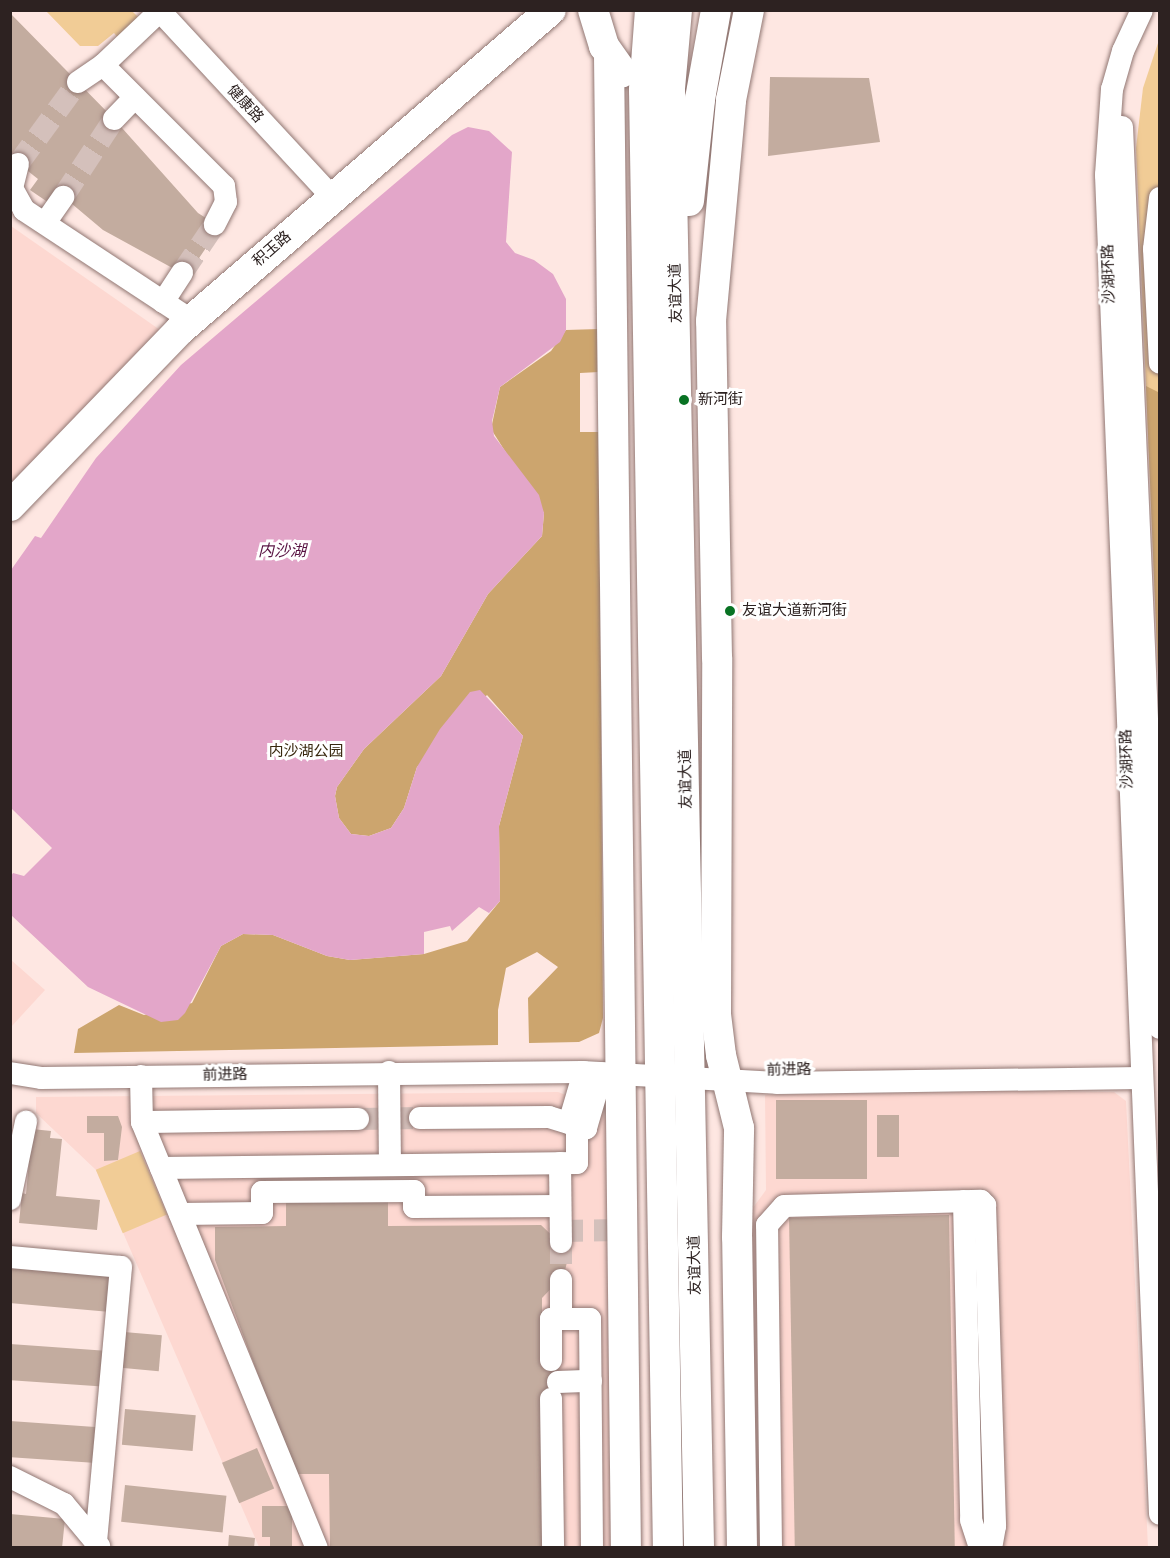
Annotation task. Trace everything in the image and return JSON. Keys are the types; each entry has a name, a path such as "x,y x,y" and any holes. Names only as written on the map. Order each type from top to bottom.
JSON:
{"main road":[{"name":"积玉路","path":"10,506 185,325 550,10"},
{"path":"592,10 609,56 629,80 644,90"},
{"name":"友谊大道","path":"650,10 644,90 662,1069 668,1548"},
{"name":"友谊大道","path":"677,10 670,89 676,260 699,1538"},
{"path":"676,260 691,189 700,99 716,10"},
{"path":"699,1538 756,1538 739,1388 737,1196 739,1128 716,1014 717,658 711,321 731,100 749,10"},
{"path":"609,56 607,1070 622,1319 629,1548"},
{"path":"695,1270 737,1196"},
{"path":"697,1388 739,1388"},
{"path":"629,1548 668,1489"}],"street":[{"name":"沙湖环路","path":"1142,10 1123,51 1112,89 1106,175 1140,1072 1160,1514"},
{"name":"沙湖环路","path":"1159,10 1133,65 1121,138 1160,1028"},
{"name":"健康路","path":"166,11 337,193"},
{"path":"78,82 103,65 126,56 166,11"},
{"path":"103,65 224,186 226,202 215,224"},
{"path":"114,119 135,97"},
{"path":"18,164 12,181 14,196 24,210 163,302 185,325"},
{"path":"45,223 63,197"},
{"path":"1160,198 1154,249 1160,363"},
{"path":"10,214 185,325"},
{"path":"163,302 182,273"},
{"name":"前进路","path":"440,1071 517,1061 607,1070"},
{"name":"前进路","path":"10,1073 40,1078 662,1069 727,1075 1140,1072"},
{"path":"161,1168 577,1163 573,1124 607,1070"},
{"path":"389,1072 390,1165"},
{"path":"148,1076 149,1122 161,1168 317,1548"},
{"path":"420,1119 549,1117 573,1124"},
{"path":"149,1122 358,1119"},
{"path":"10,1199 26,1122"},
{"path":"560,1163 561,1242"},
{"path":"180,1214 262,1213 262,1192 414,1191 414,1208 560,1206"},
{"path":"964,1201 970,1520 980,1548"},
{"path":"756,1538 768,1261 767,1225 784,1206 981,1201 985,1205 995,1526 991,1548"},
{"path":"10,1257 121,1267 98,1545"},
{"path":"737,1261 768,1261"},
{"path":"561,1280 561,1320"},
{"path":"590,1319 592,1548"},
{"path":"551,1360 550,1320 622,1319"},
{"path":"553,1548 555,1390 591,1381"},
{"path":"10,1476 64,1504 98,1545"},
{"path":"552,1498 592,1498"}],"shaded area":[{"path":"46,11 132,11 140,19 120,40 114,33 98,46 80,46"},
{"path":"1159,40 1159,696 1136,148 1143,88"},
{"path":"11,226 163,332 11,491"},
{"path":"599,329 599,372 580,373 580,432 599,432 603,1018 599,1033 579,1042 529,1043 528,998 558,967 537,952 506,968 498,1010 498,1045 74,1053 78,1029 119,1005 144,1015 192,1003 221,946 243,934 273,935 327,956 350,960 424,954 467,941 500,901 499,826 523,736 487,695 417,767 404,808 391,828 369,836 351,834 339,818 335,796 337,787 364,749 441,676 488,594 542,536 544,513 491,429 500,387 551,351 566,330"},
{"path":"1146,386 1160,393 1159,696"},
{"path":"10,959 45,990 11,1027 10,1027"},
{"path":"1012,1091 1114,1092 1126,1101 1148,1547 744,1547 744,1220 766,1190 765,1095"},
{"path":"558,1092 600,1108 606,1120 615,1547 259,1547 96,1170 36,1113 36,1097"},
{"path":"140,1151 167,1215 123,1233 96,1170"}],"water":[{"name":"内沙湖","path":"468,127 489,131 512,152 506,242 515,253 534,260 553,274 566,299 566,330 560,342 500,387 492,421 494,436 539,495 544,513 542,536 488,594 441,676 364,749 337,787 335,796 339,818 351,834 369,836 391,828 404,808 417,767 440,729 470,692 480,690 523,736 499,826 500,901 489,913 479,907 452,931 450,926 424,932 424,954 350,960 327,956 273,935 243,934 221,946 185,1013 178,1020 161,1022 88,987 11,915 11,876 13,873 24,876 52,848 11,808 11,570 35,536 41,538 96,458 181,365 452,135"}],"building":[{"path":"10,13 114,119 198,213 220,227 187,276 103,230 59,193 52,205 30,190 38,179 14,160 10,164"},
{"path":"770,77 869,78 880,142 768,156"},
{"path":"776,1100 867,1100 867,1179 776,1179"},
{"path":"877,1115 899,1115 899,1157 877,1157"},
{"path":"87,1116 118,1116 122,1127 118,1160 104,1161 104,1133 87,1133"},
{"path":"32,1129 51,1131 50,1138 62,1139 56,1196 100,1200 97,1230 19,1223 22,1193 26,1194"},
{"path":"388,1197 388,1226 541,1225 563,1246 567,1262 564,1275 542,1298 542,1353 558,1376 544,1548 330,1548 329,1474 295,1474 215,1260 215,1227 286,1226 286,1198"},
{"path":"949,1215 955,1548 795,1548 789,1218"},
{"path":"10,1266 111,1275 107,1312 10,1303"},
{"path":"124,1332 162,1335 159,1371 121,1368"},
{"path":"10,1344 105,1351 102,1387 10,1380"},
{"path":"125,1409 196,1415 193,1451 122,1445"},
{"path":"10,1421 99,1427 96,1463 10,1457"},
{"path":"257,1448 274,1489 239,1503 222,1463"},
{"path":"125,1485 226,1496 223,1532 121,1522"},
{"path":"262,1506 292,1506 292,1548 270,1548 270,1537 262,1537"},
{"path":"10,1514 65,1519 62,1548 10,1548"},
{"path":"229,1535 255,1538 254,1548 228,1548"}],"tunnel":[{"path":"18,164 78,82"},
{"path":"63,197 114,119"},
{"path":"182,273 215,224"},
{"path":"358,1119 420,1118"},
{"path":"561,1231 620,1230"},
{"path":"561,1242 561,1280"}],"place":[{"name":"新河街","path":"684,400"},
{"name":"友谊大道新河街","path":"730,611"}],"park label":[{"name":"内沙湖公园","path":"306,752"}]}
